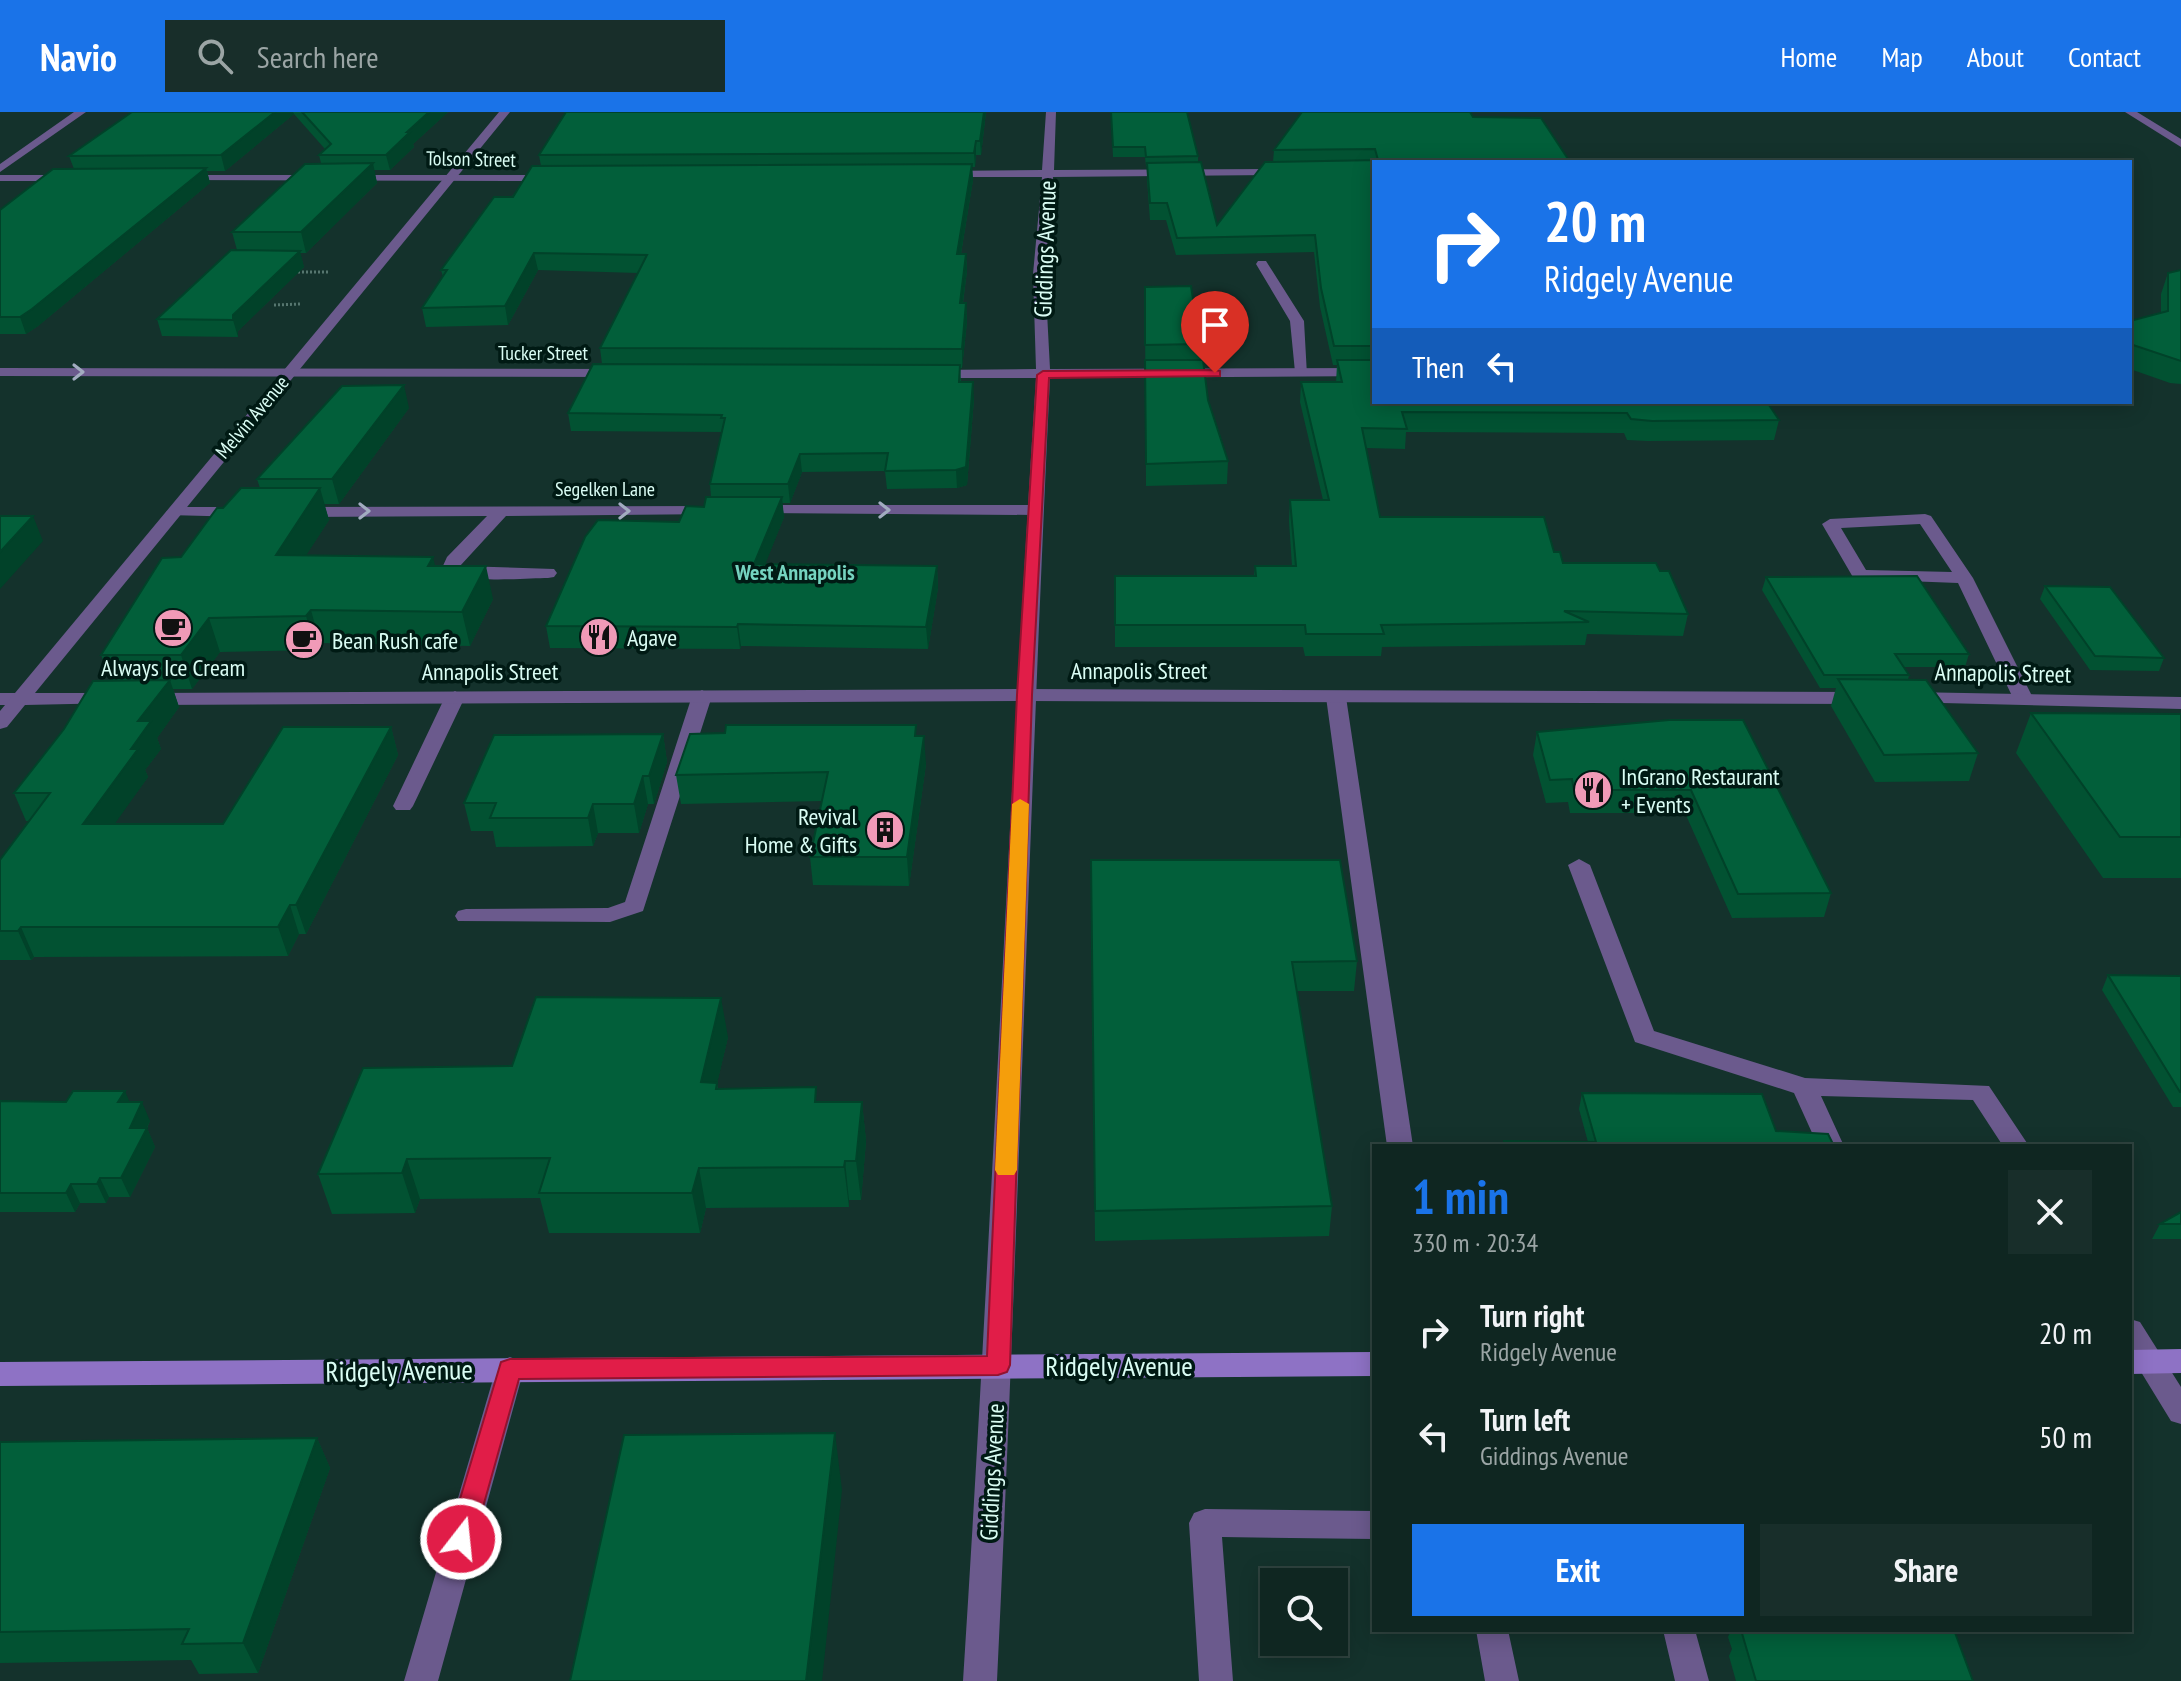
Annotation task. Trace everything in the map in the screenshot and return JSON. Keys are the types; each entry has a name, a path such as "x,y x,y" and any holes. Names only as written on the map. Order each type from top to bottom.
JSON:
{"main road":[{"path":"2139,1362 2181,1361"},
{"name":"Ridgely Avenue","path":"0,1374 1372,1364"}],"street":[{"path":"0,169 81,112"},
{"name":"Melvin Avenue","path":"0,723 10,699 174,512 505,112"},
{"name":"Giddings Avenue","path":"980,1681 998,1365 1025,695 1043,375 1039,274 1045,232 1051,112"},
{"path":"2130,112 2181,144"},
{"path":"922,175 1296,172"},
{"name":"Tolson Street","path":"165,178 560,177"},
{"path":"0,178 75,178"},
{"path":"1262,264 1297,321 1302,372"},
{"name":"Tucker Street","path":"0,372 635,374"},
{"path":"917,374 1372,372"},
{"name":"Segelken Lane","path":"174,512 1035,510"},
{"path":"502,511 453,561 451,568 459,572 548,573"},
{"path":"1964,578 1860,575 1830,524 1925,519 1964,578 2023,698"},
{"name":"Annapolis Street","path":"10,699 1025,695 2023,698 2181,703"},
{"path":"466,916 610,915 635,906 702,696"},
{"path":"403,806 455,697"},
{"path":"1336,697 1400,1144"},
{"path":"1579,865 1644,1036 1804,1087 1980,1092 2015,1144"},
{"path":"1804,1087 1830,1144"},
{"path":"2132,1337 2139,1362 2181,1412"},
{"path":"421,1681 510,1369"},
{"path":"1216,1681 1205,1523 1372,1525"},
{"path":"1492,1632 1502,1681"},
{"path":"1680,1632 1692,1681"}],"path":[{"path":"298,272 338,272"},
{"path":"274,305 308,304"}],"building":[{"path":"132,112 275,112 221,155 69,156"},
{"path":"302,112 429,112 386,155 319,155 331,144"},
{"path":"566,112 984,112 980,141 976,141 974,153 539,155"},
{"path":"1111,112 1187,112 1198,156 1146,157 1145,147 1113,147"},
{"path":"1302,112 1470,112 1473,117 1541,118 1569,160 1378,160 1375,149 1274,150"},
{"path":"1372,160 1372,346 1334,346 1321,288 1315,235 1177,238 1167,203 1150,203 1147,163 1201,162 1217,225 1265,162"},
{"path":"373,163 301,232 232,232 305,164"},
{"path":"972,164 957,254 966,254 960,303 966,303 962,349 600,348 647,255 534,253 505,306 422,308 447,270 441,270 494,197 513,197 532,166"},
{"path":"206,168 32,309 20,317 0,317 0,210 53,169"},
{"path":"231,250 300,251 233,315 233,320 157,319"},
{"path":"2181,270 2181,361 2132,345 2132,320 2168,311 2168,273"},
{"path":"1191,286 1200,344 1145,345 1145,287"},
{"path":"1145,360 1203,360 1208,400 1228,461 1146,464"},
{"path":"1337,360 1372,360 1372,404 1768,404 1779,420 1652,421 1631,419 1627,413 1402,412 1407,429 1362,428 1380,517 1544,517 1554,552 1560,552 1563,563 1656,563 1660,571 1669,571 1688,614 1564,611 1589,622 1381,625 1384,634 1306,634 1305,625 1115,625 1115,576 1256,576 1255,566 1296,566 1290,500 1329,500 1301,382 1342,382"},
{"path":"593,364 960,365 959,382 973,382 966,467 956,470 885,471 888,453 800,454 788,484 710,484 725,418 721,418 722,415 568,413"},
{"path":"404,385 332,479 257,479 342,386"},
{"path":"241,488 320,488 276,555 433,557 428,566 486,566 462,612 311,610 306,616 209,618 181,655 101,655 162,558 181,557 217,508 223,508"},
{"path":"706,497 782,497 754,564 937,566 926,627 738,624 737,627 546,626 585,537 598,520 679,522 686,506 704,507"},
{"path":"0,516 33,516 0,552"},
{"path":"1917,576 1969,654 1895,654 1909,675 1824,675 1766,577"},
{"path":"2045,586 2110,587 2164,658 2095,656"},
{"path":"1838,679 1926,680 1978,753 1884,755"},
{"path":"170,680 138,721 151,721 131,749 138,749 83,824 223,824 283,727 391,727 296,905 290,905 278,927 21,927 18,931 0,931 0,860 50,793 14,793 64,729 93,681"},
{"path":"2031,713 2181,714 2181,837 2120,837"},
{"path":"1669,720 1743,720 1831,893 1738,894 1691,790 1574,790 1572,779 1550,780 1537,732"},
{"path":"726,725 916,725 915,736 924,736 907,857 810,857 828,772 676,775 690,734 725,733"},
{"path":"663,734 649,776 643,776 634,804 593,804 588,818 490,818 496,803 464,803 494,735"},
{"path":"1091,860 1340,860 1357,961 1292,962 1332,1206 1095,1211"},
{"path":"2108,975 2181,976 2181,1092 2180,1092"},
{"path":"536,997 721,998 701,1082 717,1083 716,1089 816,1087 815,1102 862,1102 856,1161 845,1161 844,1167 699,1168 692,1193 539,1193 550,1158 407,1159 402,1173 318,1174 363,1068 512,1066"},
{"path":"73,1091 125,1091 118,1102 142,1102 130,1128 147,1128 121,1178 100,1178 97,1184 71,1184 66,1193 0,1193 0,1101 66,1102"},
{"path":"1582,1093 1762,1094 1776,1131 1828,1134 1833,1144 1505,1144 1504,1141 1596,1142"},
{"path":"2181,1212 2181,1224 2160,1224"},
{"path":"835,1433 806,1681 570,1681 624,1435"},
{"path":"317,1438 243,1643 182,1644 189,1629 0,1632 0,1442"},
{"path":"1742,1632 1955,1632 1973,1681 1756,1681"}],"slow traffic":[{"path":"1006,1170 1020,804"}],"place":[{"name":"Always Ice Cream","path":"173,628"},
{"name":"Agave","path":"599,637"},
{"name":"Bean Rush cafe","path":"304,640"},
{"name":"InGrano Restaurant + Events","path":"1593,790"},
{"name":"Revival Home & Gifts","path":"885,830"}],"district":[{"name":"West Annapolis","path":"795,572"}],"route":[{"path":"461,1539 510,1369 998,1365 1025,695 1043,375 1215,373"}]}
